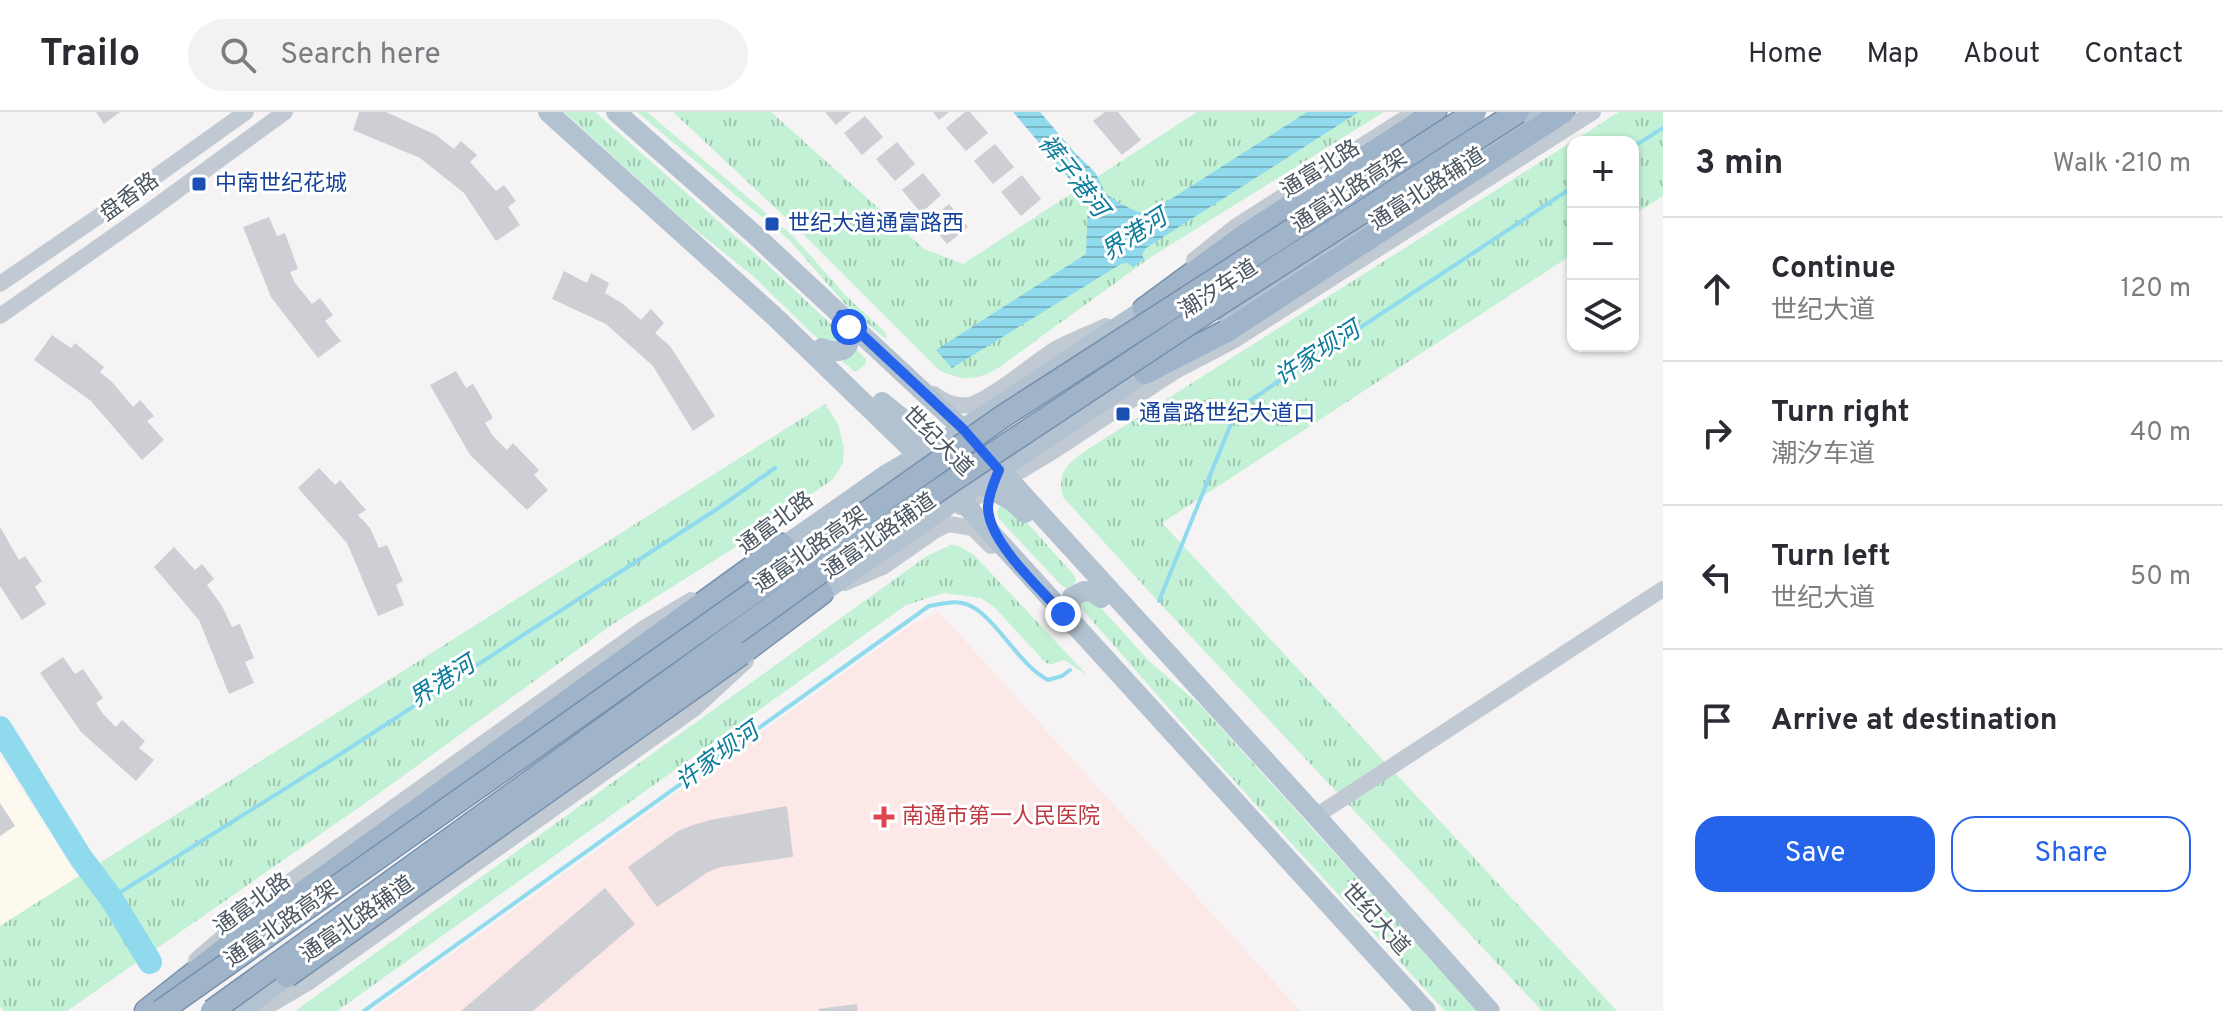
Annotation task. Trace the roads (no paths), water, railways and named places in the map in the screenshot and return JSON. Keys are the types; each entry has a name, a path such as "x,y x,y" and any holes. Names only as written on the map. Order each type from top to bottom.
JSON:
{"highway":[{"path":"1144,309 1242,237 1435,112"},
{"name":"通富北路高架","path":"161,1011 990,426 1475,112"},
{"name":"通富北路高架","path":"212,1011 848,552 1139,356 1518,112"},
{"path":"1145,373 1227,331 1563,112"},
{"path":"147,1011 226,948 783,545"},
{"path":"238,1011 746,655 822,593"}],"main road":[{"name":"世纪大道","path":"548,112 926,451 962,501 1426,1011"},
{"name":"世纪大道","path":"616,112 820,295 959,426 985,454 995,480 1252,747 1490,1011"},
{"name":"通富北路","path":"147,1011 739,584 783,545 851,494 885,471 926,451 959,426 1458,112"},
{"path":"926,451 985,454 1031,448 1088,420 1182,340 1540,112"},
{"path":"675,226 751,281 898,417 926,451 958,471 995,480 1165,669 1252,747"},
{"path":"822,348 841,351 848,345 851,336 849,327 841,315"},
{"path":"238,1011 759,629 822,593 995,480 1031,448 1088,420"},
{"path":"851,494 885,471"},
{"path":"1068,619 1072,597 1084,591 1093,592 1101,598"}],"street":[{"name":"盘香路","path":"0,284 246,112"},
{"name":"盘香路","path":"0,316 285,112"},
{"path":"959,426 1140,302 1235,227 1415,112"},
{"name":"通富北路辅道","path":"1088,420 1233,341 1593,112"},
{"path":"820,295 926,387 946,402 958,405 971,404 986,397 1057,349 1144,309"},
{"path":"140,1011 274,893 644,628 851,494"},
{"name":"通富北路辅道","path":"260,1011 309,982 694,709 746,655 862,576 962,501"},
{"path":"822,593 883,567 949,524 973,528 1024,583 1068,619"},
{"path":"1316,816 1663,589"}],"lane":[{"name":"潮汐车道","path":"1031,448 1150,356 1529,112"},
{"path":"959,426 986,397"},
{"path":"995,480 988,509 997,540"},
{"path":"936,530 962,501"}],"water":[{"name":"裤子港河","path":"1013,112 1040,112 1095,172 1106,194 1138,212 1148,212 1307,112 1359,112 1146,248 1142,255 1144,259 1133,267 1127,263 1121,264 952,368 936,350 1086,254 1088,201"}],"waterway":[{"name":"许家坝河","path":"1639,143 1663,128"},
{"name":"许家坝河","path":"1159,601 1237,409 1567,191"},
{"name":"界港河","path":"111,898 342,753 775,468"},
{"name":"许家坝河","path":"364,1011 929,606 957,602 976,609 1026,663 1048,680 1070,670"},
{"path":"0,728 150,962"}],"place":[{"name":"中南世纪花城","path":"199,184"},
{"name":"世纪大道通富路西","path":"772,224"},
{"name":"通富路世纪大道口","path":"1123,414"},
{"name":"南通市第一人民医院","path":"884,817"}]}
